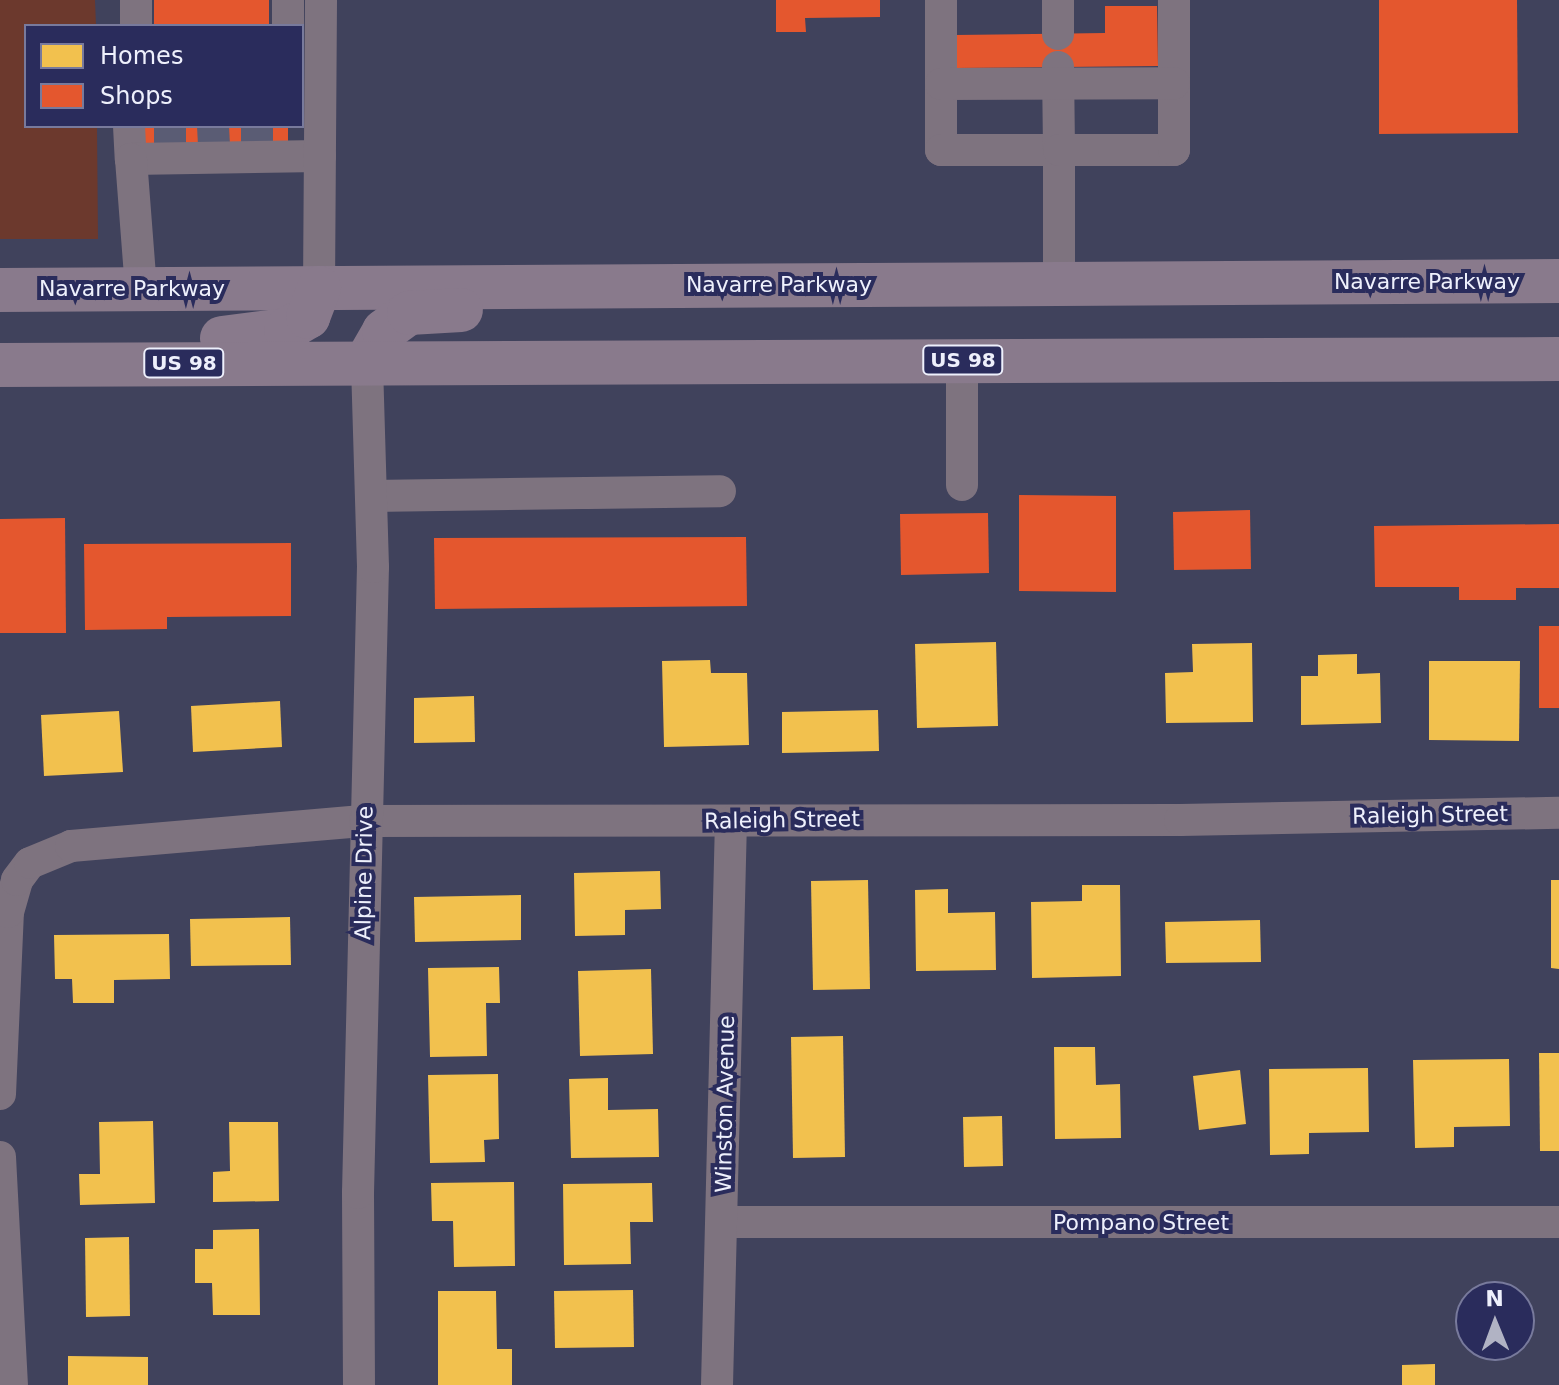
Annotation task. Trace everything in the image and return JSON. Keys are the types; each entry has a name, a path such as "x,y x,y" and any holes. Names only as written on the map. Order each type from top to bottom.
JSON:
{"highway":[{"name":"Navarre Parkway","path":"0,290 1559,281"},
{"path":"367,361 384,331 409,313 815,306 855,285"},
{"path":"0,341 254,338 286,330 308,317 319,288"},
{"name":"US 98","path":"0,365 367,361 1559,359"}],"street":[{"path":"136,0 136,24"},
{"path":"288,0 288,24"},
{"path":"319,288 320,156 311,70 321,0"},
{"path":"941,0 941,150 1174,150 1174,0"},
{"path":"1058,0 1058,34"},
{"path":"941,84 1058,75 1174,83"},
{"path":"1058,75 1059,285"},
{"path":"129,128 141,289"},
{"path":"131,159 169,151 257,150 320,156"},
{"path":"962,360 962,485"},
{"name":"Alpine Drive","path":"359,1385 371,496 367,361"},
{"path":"371,496 720,491"},
{"name":"Raleigh Street","path":"0,1094 8,912 17,880 30,863 71,846 365,821 731,822 1559,813"},
{"name":"Winston Avenue","path":"717,1385 731,822"},
{"path":"0,1157 12,1385"},
{"name":"Pompano Street","path":"723,1222 1559,1222"}],"shaded area":[{"path":"0,0 95,0 96,24 24,24 24,128 97,128 98,239 0,239"}],"building: Homes":[{"path":"996,642 998,726 917,728 915,644"},
{"path":"1252,643 1253,722 1166,723 1165,673 1193,672 1192,644"},
{"path":"1357,654 1357,674 1380,673 1381,723 1301,725 1301,676 1318,676 1318,655"},
{"path":"710,660 711,673 747,673 749,745 664,747 662,661"},
{"path":"1429,661 1520,661 1519,741 1429,740"},
{"path":"474,696 475,742 414,743 414,698"},
{"path":"280,701 282,747 193,752 191,706"},
{"path":"878,710 879,751 782,753 782,712"},
{"path":"119,711 123,772 44,776 41,715"},
{"path":"660,871 661,909 625,910 625,935 575,936 574,873"},
{"path":"868,880 870,989 813,990 811,881"},
{"path":"1551,880 1559,880 1559,969 1551,968"},
{"path":"1082,885 1120,885 1121,976 1032,978 1031,902 1082,901"},
{"path":"948,889 948,913 995,912 996,970 916,971 915,890"},
{"path":"521,895 521,940 415,942 414,897"},
{"path":"290,917 291,965 191,966 190,919"},
{"path":"1260,920 1261,962 1166,963 1165,922"},
{"path":"169,934 170,979 114,980 114,1003 73,1003 72,979 55,979 54,935"},
{"path":"499,967 500,1003 486,1003 487,1056 430,1057 428,968"},
{"path":"651,969 653,1054 580,1056 578,971"},
{"path":"843,1036 845,1157 793,1158 791,1037"},
{"path":"1054,1047 1095,1047 1096,1085 1120,1084 1121,1138 1055,1139"},
{"path":"1539,1053 1559,1053 1559,1151 1540,1151"},
{"path":"1509,1059 1510,1126 1454,1127 1454,1147 1415,1148 1413,1060"},
{"path":"1368,1068 1369,1132 1309,1133 1309,1154 1270,1155 1269,1069"},
{"path":"1240,1070 1246,1124 1199,1130 1193,1076"},
{"path":"498,1074 499,1139 484,1140 485,1162 430,1163 428,1075"},
{"path":"608,1078 608,1110 658,1109 659,1157 571,1158 569,1079"},
{"path":"1002,1116 1003,1166 964,1167 963,1117"},
{"path":"153,1121 155,1203 80,1205 79,1174 100,1174 99,1122"},
{"path":"229,1122 278,1122 279,1201 213,1202 213,1172 230,1171"},
{"path":"514,1182 515,1266 454,1267 453,1221 432,1221 431,1183"},
{"path":"652,1183 653,1222 630,1222 631,1264 564,1265 563,1184"},
{"path":"259,1229 260,1315 213,1315 212,1283 195,1283 195,1249 213,1249 213,1230"},
{"path":"129,1237 130,1316 86,1317 85,1238"},
{"path":"633,1290 634,1347 555,1348 554,1291"},
{"path":"438,1291 496,1291 497,1349 512,1349 512,1385 438,1385"},
{"path":"68,1356 148,1357 148,1385 68,1385"},
{"path":"1435,1364 1435,1385 1402,1385 1402,1365"}],"building: Shops":[{"path":"154,0 269,0 269,24 154,24"},
{"path":"776,0 880,0 880,17 805,18 806,32 776,32"},
{"path":"1379,0 1517,0 1518,133 1379,134"},
{"path":"1105,6 1157,6 1158,66 956,68 955,35 1105,33"},
{"path":"133,128 288,128 288,144 133,144"},
{"path":"1019,495 1116,496 1116,592 1019,591"},
{"path":"1250,510 1251,569 1174,570 1173,512"},
{"path":"988,513 989,573 901,575 900,514"},
{"path":"65,518 66,633 0,633 0,519"},
{"path":"1559,524 1559,588 1516,588 1516,600 1459,600 1459,587 1375,587 1374,526"},
{"path":"746,537 747,606 435,609 434,538"},
{"path":"291,543 291,616 167,617 167,629 85,630 84,544"},
{"path":"1539,626 1559,626 1559,708 1539,708"}],"tunnel":[{"path":"170,128 170,143"},
{"path":"213,128 214,144"},
{"path":"257,128 257,144"}]}
